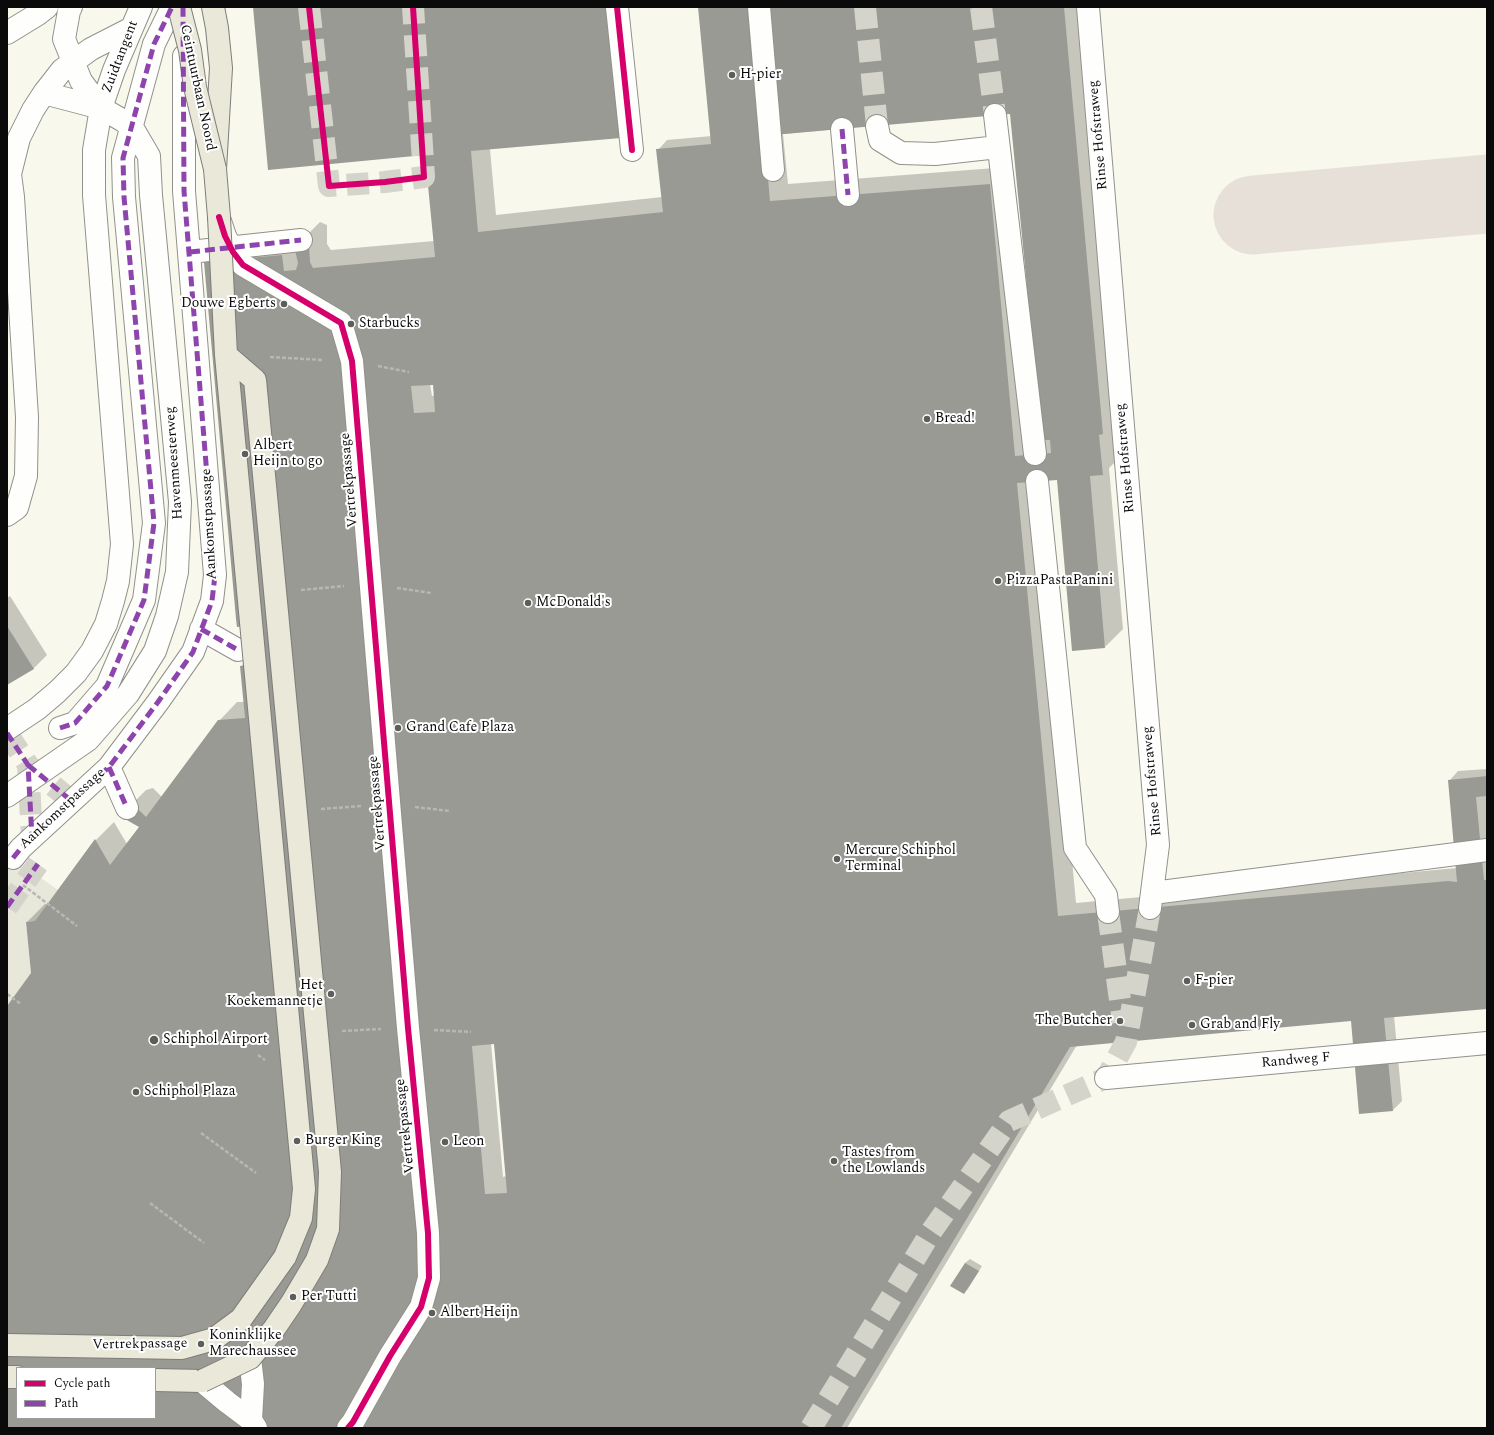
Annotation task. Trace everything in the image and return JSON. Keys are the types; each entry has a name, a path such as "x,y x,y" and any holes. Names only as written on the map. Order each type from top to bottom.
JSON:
{"main road":[{"name":"Ceintuurbaan Noord","path":"180,7 190,50 195,87 215,169"},
{"path":"213,7 217,28 221,68 215,169"},
{"name":"Vertrekpassage","path":"7,1345 182,1348 214,1339 240,1319 245,1313 285,1257 301,1218 304,1189 226,355 226,248 219,217 215,169"},
{"path":"156,1380 202,1381 250,1358 274,1329 291,1304 317,1260 328,1229 330,1172 255,380 226,355"}],"street":[{"path":"7,33 47,7"},
{"name":"Havenmeesterweg","path":"71,7 64,39 81,81 102,108"},
{"name":"Zuidtangent","path":"102,108 114,70 141,7"},
{"path":"60,728 75,723 107,686 144,600 154,522 124,197 123,158 154,44 172,7"},
{"name":"Aankomstpassage","path":"13,858 21,848 109,767 158,702 193,652 212,601 215,575 184,191 183,7"},
{"path":"617,7 632,150"},
{"path":"759,7 773,170"},
{"name":"Rinse Hofstraweg","path":"1088,7 1158,845 1151,900 1487,850"},
{"path":"7,515 17,508 26,476 27,417 13,197 10,174 19,138 33,110 62,70 91,49 132,28"},
{"name":"Havenmeesterweg","path":"7,796 88,740 128,694 155,651 167,616 177,572 180,502 152,203 149,156 132,127 102,108 44,93"},
{"path":"7,729 37,709 76,672 92,650 106,624 118,581 122,544 93,174 94,150 102,108"},
{"path":"995,115 1035,454"},
{"path":"877,126 880,140 901,153 935,154 998,147"},
{"path":"842,129 848,195"},
{"path":"190,252 301,240"},
{"name":"Vertrekpassage","path":"226,248 244,265 341,323 352,362 408,1028 428,1233 429,1278 421,1307 390,1356 353,1422 348,1428"},
{"path":"1037,481 1075,848 1106,895 1108,912"},
{"path":"201,629 238,650"},
{"path":"109,767 127,808"},
{"name":"Randweg F","path":"1106,1078 1487,1043"},
{"path":"250,1358 253,1384 254,1424"},
{"path":"202,1381 254,1424"}],"path":[{"path":"226,355 352,362 409,372"},
{"path":"296,811 390,804 450,812"},
{"path":"22,885 78,926"},
{"path":"7,994 21,1004"},
{"path":"201,1133 256,1173"},
{"path":"150,1203 204,1243"}],"shaded area":[{"path":"10,856 58,890 35,921 26,922 31,973 7,1006 7,859"}],"building":[{"path":"253,7 609,7 621,138 471,151 478,232 663,212 656,149 711,144 698,7 753,7 770,201 990,184 1015,456 1051,453 1050,440 1042,440 1010,114 773,135 762,7 1064,7 1103,434 1099,435 1103,475 1090,476 1105,648 1072,651 1057,480 1017,483 1058,916 1448,881 1457,882 1448,780 1487,776 1487,796 1476,797 1484,880 1487,880 1487,1009 1384,1018 1393,1111 1359,1114 1351,1021 1070,1047 841,1428 7,1428 7,1006 31,973 26,922 35,921 95,839 110,865 139,827 125,819 135,806 146,817 218,720 245,718 240,666 250,665 241,657 239,642 246,626 237,627 236,619 204,262 282,255 284,271 296,270 298,263 294,246 309,243 310,262 313,268 435,257 425,155 268,170","holes":["433,385 435,412 414,413 411,386","494,1044 507,1193 485,1194 472,1046"]},
{"path":"7,626 34,669 7,685"},
{"path":"965,1263 979,1271 964,1294 950,1286"}],"taxiway":[{"path":"1253,215 1487,194"}],"tunnel":[{"path":"309,7 329,186 385,182 424,177 413,7"},
{"path":"865,7 877,126"},
{"path":"981,7 995,115"},
{"path":"7,733 28,765 32,837"},
{"path":"28,765 68,798"},
{"path":"7,907 38,864"},
{"path":"811,1428 931,1232 1009,1121 1106,1078 1126,1042 1150,908"},
{"path":"1108,912 1123,1022"}],"marked path":[{"path":"60,728 75,723 107,686 144,600 154,523 124,197 123,158 154,44 172,7"},
{"path":"13,858 21,848 109,767 158,702 193,652 212,601 215,575 184,191 183,7"},
{"path":"842,129 848,195"},
{"path":"190,252 301,240"},
{"path":"201,629 238,650"},
{"path":"7,733 28,765 32,837"},
{"path":"28,765 68,798"},
{"path":"109,767 127,808"},
{"path":"7,907 38,864"}],"cycle path":[{"path":"309,7 329,186 385,182 424,177 413,7"},
{"path":"617,7 632,150"},
{"path":"219,217 225,236 233,252 243,265 341,323 352,361 408,1028 428,1233 429,1278 421,1307 390,1356 353,1422 348,1428"}],"place":[{"name":"H-pier","path":"732,75"},
{"name":"Douwe Egberts","path":"284,304"},
{"name":"Starbucks","path":"351,324"},
{"name":"Bread!","path":"927,419"},
{"name":"Albert Heijn to go","path":"245,454"},
{"name":"PizzaPastaPanini","path":"998,581"},
{"name":"McDonald's","path":"528,603"},
{"name":"Grand Cafe Plaza","path":"398,728"},
{"name":"Mercure Schiphol Terminal","path":"837,859"},
{"name":"F-pier","path":"1187,981"},
{"name":"Het Koekemannetje","path":"331,994"},
{"name":"The Butcher","path":"1120,1021"},
{"name":"Grab and Fly","path":"1192,1025"},
{"name":"Schiphol Airport","path":"154,1040"},
{"name":"Schiphol Plaza","path":"136,1092"},
{"name":"Burger King","path":"297,1141"},
{"name":"Leon","path":"445,1142"},
{"name":"Tastes from the Lowlands","path":"834,1161"},
{"name":"Per Tutti","path":"293,1297"},
{"name":"Albert Heijn","path":"432,1313"},
{"name":"Koninklijke Marechaussee","path":"201,1344"}]}
